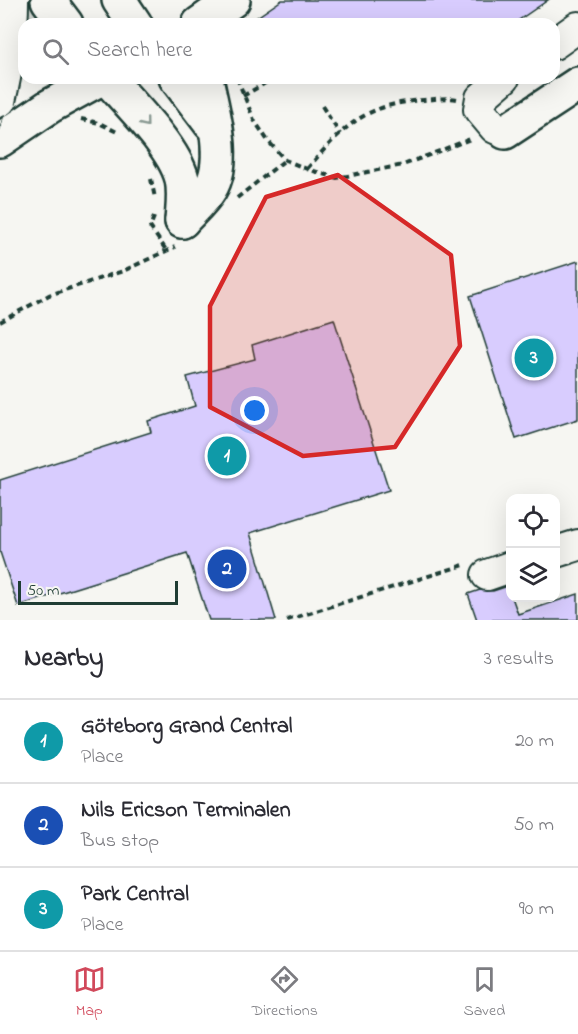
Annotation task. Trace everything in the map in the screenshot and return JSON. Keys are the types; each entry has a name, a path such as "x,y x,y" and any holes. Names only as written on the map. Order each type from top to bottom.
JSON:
{"main road":[{"path":"48,0 62,18"},
{"path":"119,0 131,18"},
{"path":"0,140 64,98 90,84"},
{"path":"112,84 174,158 182,178 184,194 169,215"},
{"path":"180,84 217,143"},
{"path":"169,215 211,189 216,171 217,143 207,84"},
{"path":"493,123 578,84"}],"lane":[{"path":"0,101 8,66 13,0"},
{"path":"560,40 578,27"},
{"path":"493,123 481,98 497,84"},
{"path":"560,550 578,545"}],"path":[{"path":"239,84 254,120 285,160 307,169 337,178 404,165 467,141 493,123 455,98 390,104 364,114 340,134 307,169"},
{"path":"243,96 260,84"},
{"path":"64,98 77,118 99,123 119,134"},
{"path":"322,106 340,134"},
{"path":"148,171 155,200"},
{"path":"0,322 49,295 123,271 165,250 150,227 169,215"},
{"path":"287,620 487,569"}],"highlighted area":[{"path":"338,175 451,255 460,346 395,447 303,456 210,407 210,306 266,197"}],"building":[{"path":"282,0 548,0 522,18 256,18"},
{"path":"578,261 578,419 516,439 470,296"},
{"path":"334,319 389,490 250,533 276,620 209,620 187,553 18,606 0,552 0,480 151,432 148,421 195,406 187,377 255,359 252,345"},
{"path":"506,587 506,602 514,602 518,614 560,602 560,600 578,594 578,620 477,620 468,594 480,590 493,591"}],"tunnel":[{"path":"32,18 57,0"},
{"path":"12,33 18,29"}],"tram line":[{"path":"0,72 6,32 6,0"},
{"path":"18,18 20,0"},
{"path":"0,129 13,79 18,23"}],"place":[{"name":"Park Central","path":"534,358"},
{"name":"Göteborg Grand Central","path":"227,456"},
{"name":"Nils Ericson Terminalen","path":"227,569"}]}
